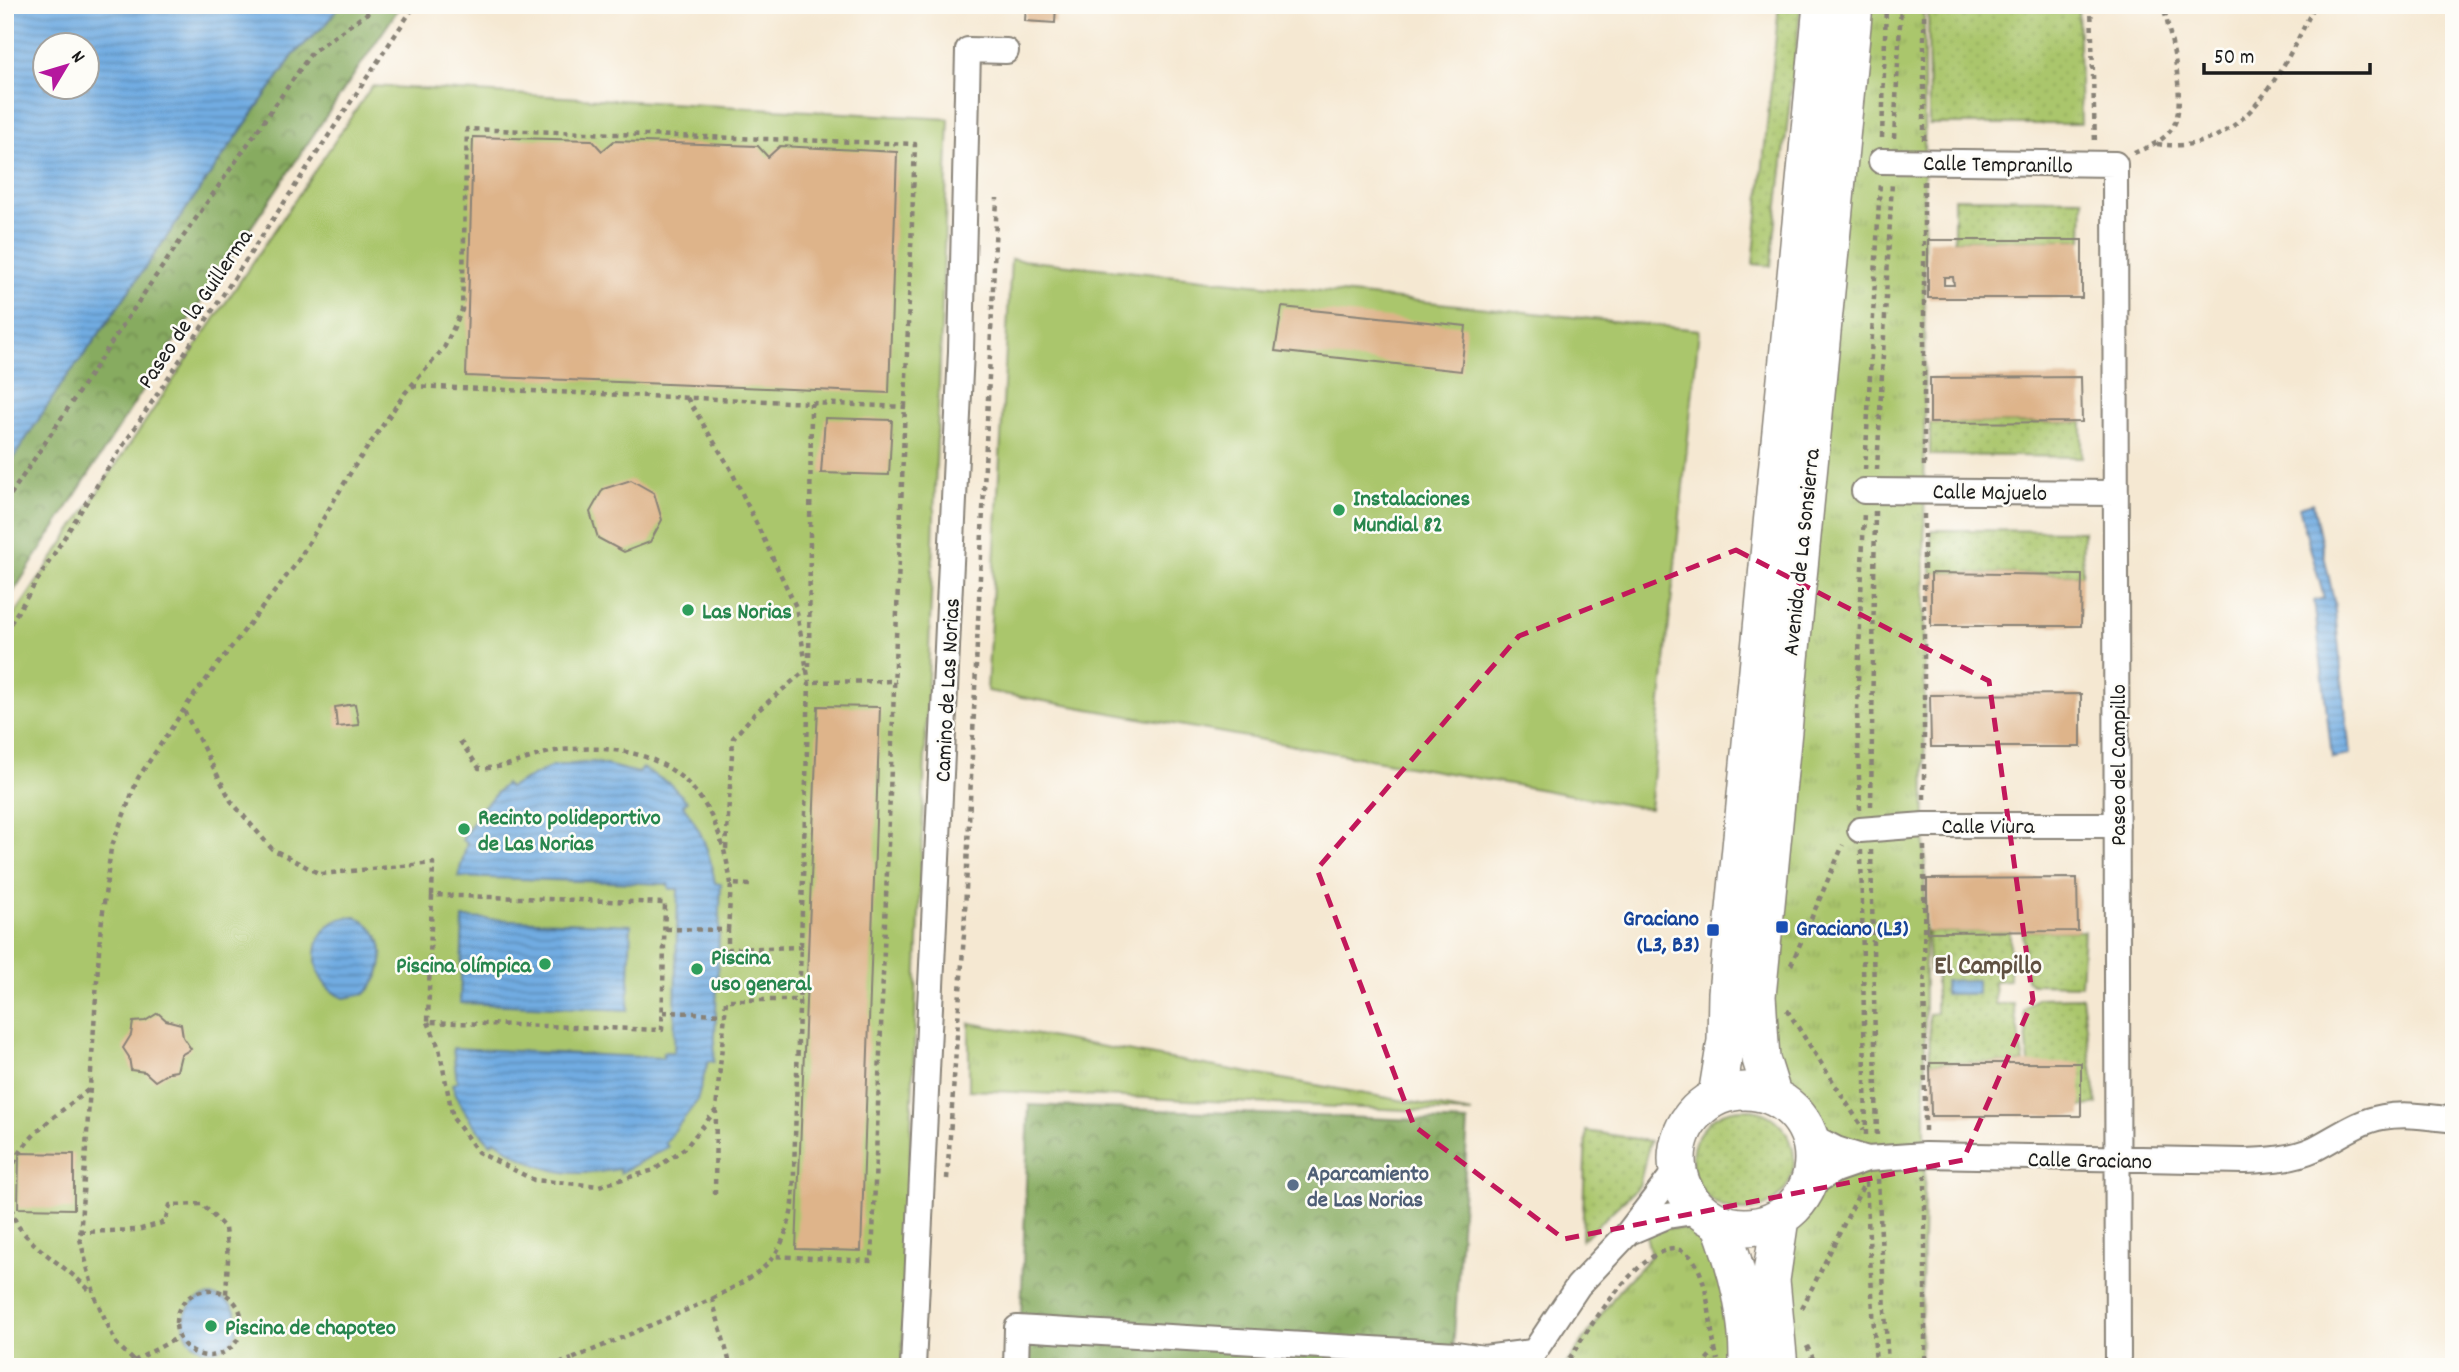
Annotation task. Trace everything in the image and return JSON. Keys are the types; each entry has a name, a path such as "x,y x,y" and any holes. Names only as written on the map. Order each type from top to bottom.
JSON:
{"main road":[{"name":"Avenida de La Sonsierra","path":"1717,1096 1726,1041 1727,993 1822,5"},
{"name":"Avenida de La Sonsierra","path":"1773,1097 1759,1046 1757,996 1854,5"},
{"path":"1710,1217 1751,1227 1780,1218 1796,1204 1808,1186 1813,1152 1808,1135 1795,1112 1773,1097 1755,1091 1735,1091 1704,1103 1684,1126 1676,1154 1677,1169 1685,1192 1710,1217 1737,1269 1749,1329 1748,1367"},
{"path":"1779,1367 1771,1280 1780,1218"}],"street":[{"name":"Camino de Las Norias","path":"913,1367 961,351 968,50 1006,51"},
{"name":"Calle Tempranillo","path":"1887,161 2106,164"},
{"name":"Paseo del Campillo","path":"2106,164 2116,493 2118,1367"},
{"name":"Calle Majuelo","path":"1870,491 2116,493"},
{"name":"Calle Viura","path":"1858,825 2117,825"},
{"name":"Calle Graciano","path":"1808,1186 1836,1170 1925,1155 2245,1161 2283,1159 2312,1150 2364,1122 2383,1117 2418,1116 2454,1120"},
{"name":"Calle Graciano","path":"1808,1135 1870,1166"},
{"path":"1016,1367 1017,1328 1455,1354 1488,1362 1528,1359 1578,1286 1628,1233 1677,1169"},
{"path":"1628,1233 1667,1216 1710,1217"}],"path":[{"path":"5,503 153,280 312,52 379,5"},
{"name":"Paseo de la Guillerma","path":"5,632 101,479 415,5"},
{"path":"1876,1367 1870,1166 1870,931 1858,825 1870,491 1887,161 1886,5"},
{"path":"1888,1367 1865,1132 1857,710 1887,161 1901,5"},
{"path":"1924,5 1925,1367"},
{"path":"2091,5 2106,164"},
{"path":"2163,5 2179,94 2176,121 2157,144 2177,148 2207,141 2237,125 2284,66 2312,11 2311,5"},
{"path":"140,1367 116,1343 95,1297 90,1285 80,1232 100,935 111,848 138,778 184,710 296,564 354,467 411,386 444,348 462,310 467,129 915,144 872,1261 773,1256"},
{"name":"Camino de Las Norias","path":"947,1185 964,934 997,198"},
{"path":"411,386 906,407"},
{"path":"687,398 730,468 796,607 809,681"},
{"path":"550,1367 712,1299 762,1271 786,1238 793,1204 803,947 811,403"},
{"path":"726,853 733,738 755,713 807,669"},
{"path":"809,681 896,681"},
{"path":"184,710 231,801 272,849 320,874 433,863 428,1022 439,1048 453,1118 478,1153 534,1181 599,1186 654,1170 686,1147 716,1110"},
{"path":"460,741 479,768 492,769 560,750 601,750 650,760 683,777 715,818 726,853 731,884 726,930 728,949 803,947"},
{"path":"1789,970 1858,825"},
{"path":"731,884 752,885"},
{"path":"428,1022 662,1030 666,929 666,903 432,895"},
{"path":"666,929 726,930"},
{"path":"715,1194 716,1110 726,1000 801,1000"},
{"path":"1785,1007 1865,1132"},
{"path":"663,1012 723,1014"},
{"path":"89,1090 20,1145 11,1162 7,1191 17,1226 75,1274 95,1297"},
{"path":"1800,1311 1870,1166"},
{"path":"80,1232 138,1230 165,1222 170,1205 202,1204 225,1228 228,1259 226,1294"},
{"path":"1564,1367 1619,1290 1651,1255 1662,1249 1674,1248 1686,1253 1698,1268 1707,1296 1715,1350 1700,1367"},
{"path":"205,1289 226,1294 240,1311 242,1322 235,1343 227,1351 205,1356 185,1346 179,1337 176,1316 186,1298 205,1289"},
{"path":"712,1299 731,1367"},
{"path":"1800,1334 1817,1367"},
{"path":"134,1360 179,1337"},
{"path":"572,1359 575,1367"}],"highlighted area":[{"path":"1736,550 1989,681 2033,1000 1963,1160 1564,1239 1414,1126 1317,869 1519,636"}],"green space":[{"path":"340,5 401,5 169,349 5,605 5,471 65,379 295,53 328,22"},
{"path":"1779,5 1801,5 1771,266 1753,264"},
{"path":"1854,5 1924,5 1925,1155 1920,1367 1779,1367 1780,1218 1808,1186 1866,1159 1809,1135 1795,1112 1785,1104 1757,995"},
{"path":"1928,5 2078,5 2081,124 1929,124"},
{"name":"Recinto polideportivo de Las Norias","path":"372,86 949,119 902,1367 5,1367 5,629"},
{"path":"1954,198 2083,199 2082,240 1954,240"},
{"name":"Instalaciones Mundial 82","path":"1011,259 1699,330 1650,809 987,691"},
{"path":"2082,422 2082,457 1930,455 1930,423"},
{"path":"1931,530 2083,531 2082,575 1931,573"},
{"path":"2010,931 2010,980 1994,981 1995,1004 2013,1004 2024,1063 1930,1063 1929,1014 1936,1013 1936,972 1929,971 1927,932"},
{"path":"2023,931 2084,931 2081,985 2032,984 2026,980"},
{"path":"2082,997 2097,1104 2081,1107 2029,1063 2024,1010 2037,998"},
{"path":"970,1023 1472,1113 969,1090"},
{"name":"Aparcamiento de Las Norias","path":"1029,1105 1468,1122 1452,1367 1019,1367"},
{"path":"1743,1109 1763,1113 1779,1124 1790,1140 1794,1160 1790,1180 1779,1196 1763,1207 1743,1211 1723,1207 1707,1196 1696,1180 1692,1160 1696,1140 1707,1124 1723,1113"},
{"path":"1586,1131 1650,1141 1639,1186 1582,1240"},
{"path":"1668,1228 1685,1229 1706,1236 1720,1263 1740,1367 1564,1367 1619,1290 1651,1256 1646,1235"}],"water":[{"path":"5,5 340,5 328,22 295,53 65,379 5,471"},
{"path":"2313,503 2334,601 2350,755 2332,758 2314,601 2324,598 2299,507"},
{"name":"Piscina uso general","path":"594,762 638,773 642,768 670,784 687,801 683,805 704,842 715,883 721,884 714,1062 708,1061 697,1101 665,1143 668,1147 620,1173 619,1169 568,1173 539,1166 495,1140 491,1144 479,1131 468,1117 452,1084 457,1082 453,1048 663,1058 663,1052 674,1052 678,889 669,889 668,884 458,877 467,843 462,840 481,809 505,784 509,788 552,766"},
{"path":"356,917 367,923 375,932 380,941 382,963 373,985 365,994 344,998 330,990 321,979 316,951 320,937 328,926 340,919"},
{"name":"Piscina olímpica","path":"463,918 631,925 628,1010 460,1003"},
{"path":"1977,980 1977,994 1945,994 1945,981"},
{"name":"Piscina de chapoteo","path":"211,1296 230,1304 238,1323 230,1342 211,1350 192,1342 184,1323 192,1304"}],"building":[{"path":"1026,5 1056,5 1055,23 1025,21"},
{"path":"473,137 592,140 602,151 614,141 758,146 768,157 780,146 897,152 889,393 466,376"},
{"path":"1928,240 2082,240 2082,298 1928,298","holes":["1944,277 1953,277 1954,285 1944,285"]},
{"path":"1282,307 1466,326 1461,371 1275,351"},
{"path":"2081,377 2082,422 1930,423 1930,378"},
{"path":"825,418 892,420 889,475 821,473"},
{"path":"631,480 654,493 662,520 650,542 624,552 598,538 590,512 603,489"},
{"path":"1931,573 2082,575 2081,626 1931,626"},
{"path":"2081,694 2081,747 1931,747 1930,695"},
{"path":"355,704 359,725 337,727 335,707"},
{"path":"818,706 880,707 861,1251 796,1249"},
{"path":"2077,878 2078,931 1927,932 1927,879"},
{"path":"158,1013 166,1020 181,1024 183,1037 191,1049 181,1055 177,1071 155,1081 145,1072 131,1070 129,1057 123,1048 131,1035 133,1022 145,1021"},
{"path":"1930,1063 2081,1063 2081,1116 1931,1116"},
{"path":"19,1153 74,1154 74,1209 18,1208"}],"place":[{"name":"Instalaciones Mundial 82","path":"1339,510"},
{"name":"Las Norias","path":"688,610"},
{"name":"Recinto polideportivo de Las Norias","path":"464,829"},
{"name":"Graciano (L3)","path":"1782,927"},
{"name":"Graciano (L3, B3)","path":"1713,930"},
{"name":"Piscina olímpica","path":"545,964"},
{"name":"Piscina uso general","path":"697,969"},
{"name":"Aparcamiento de Las Norias","path":"1293,1185"},
{"name":"Piscina de chapoteo","path":"211,1326"}],"district":[{"name":"El Campillo","path":"1988,964"}]}
